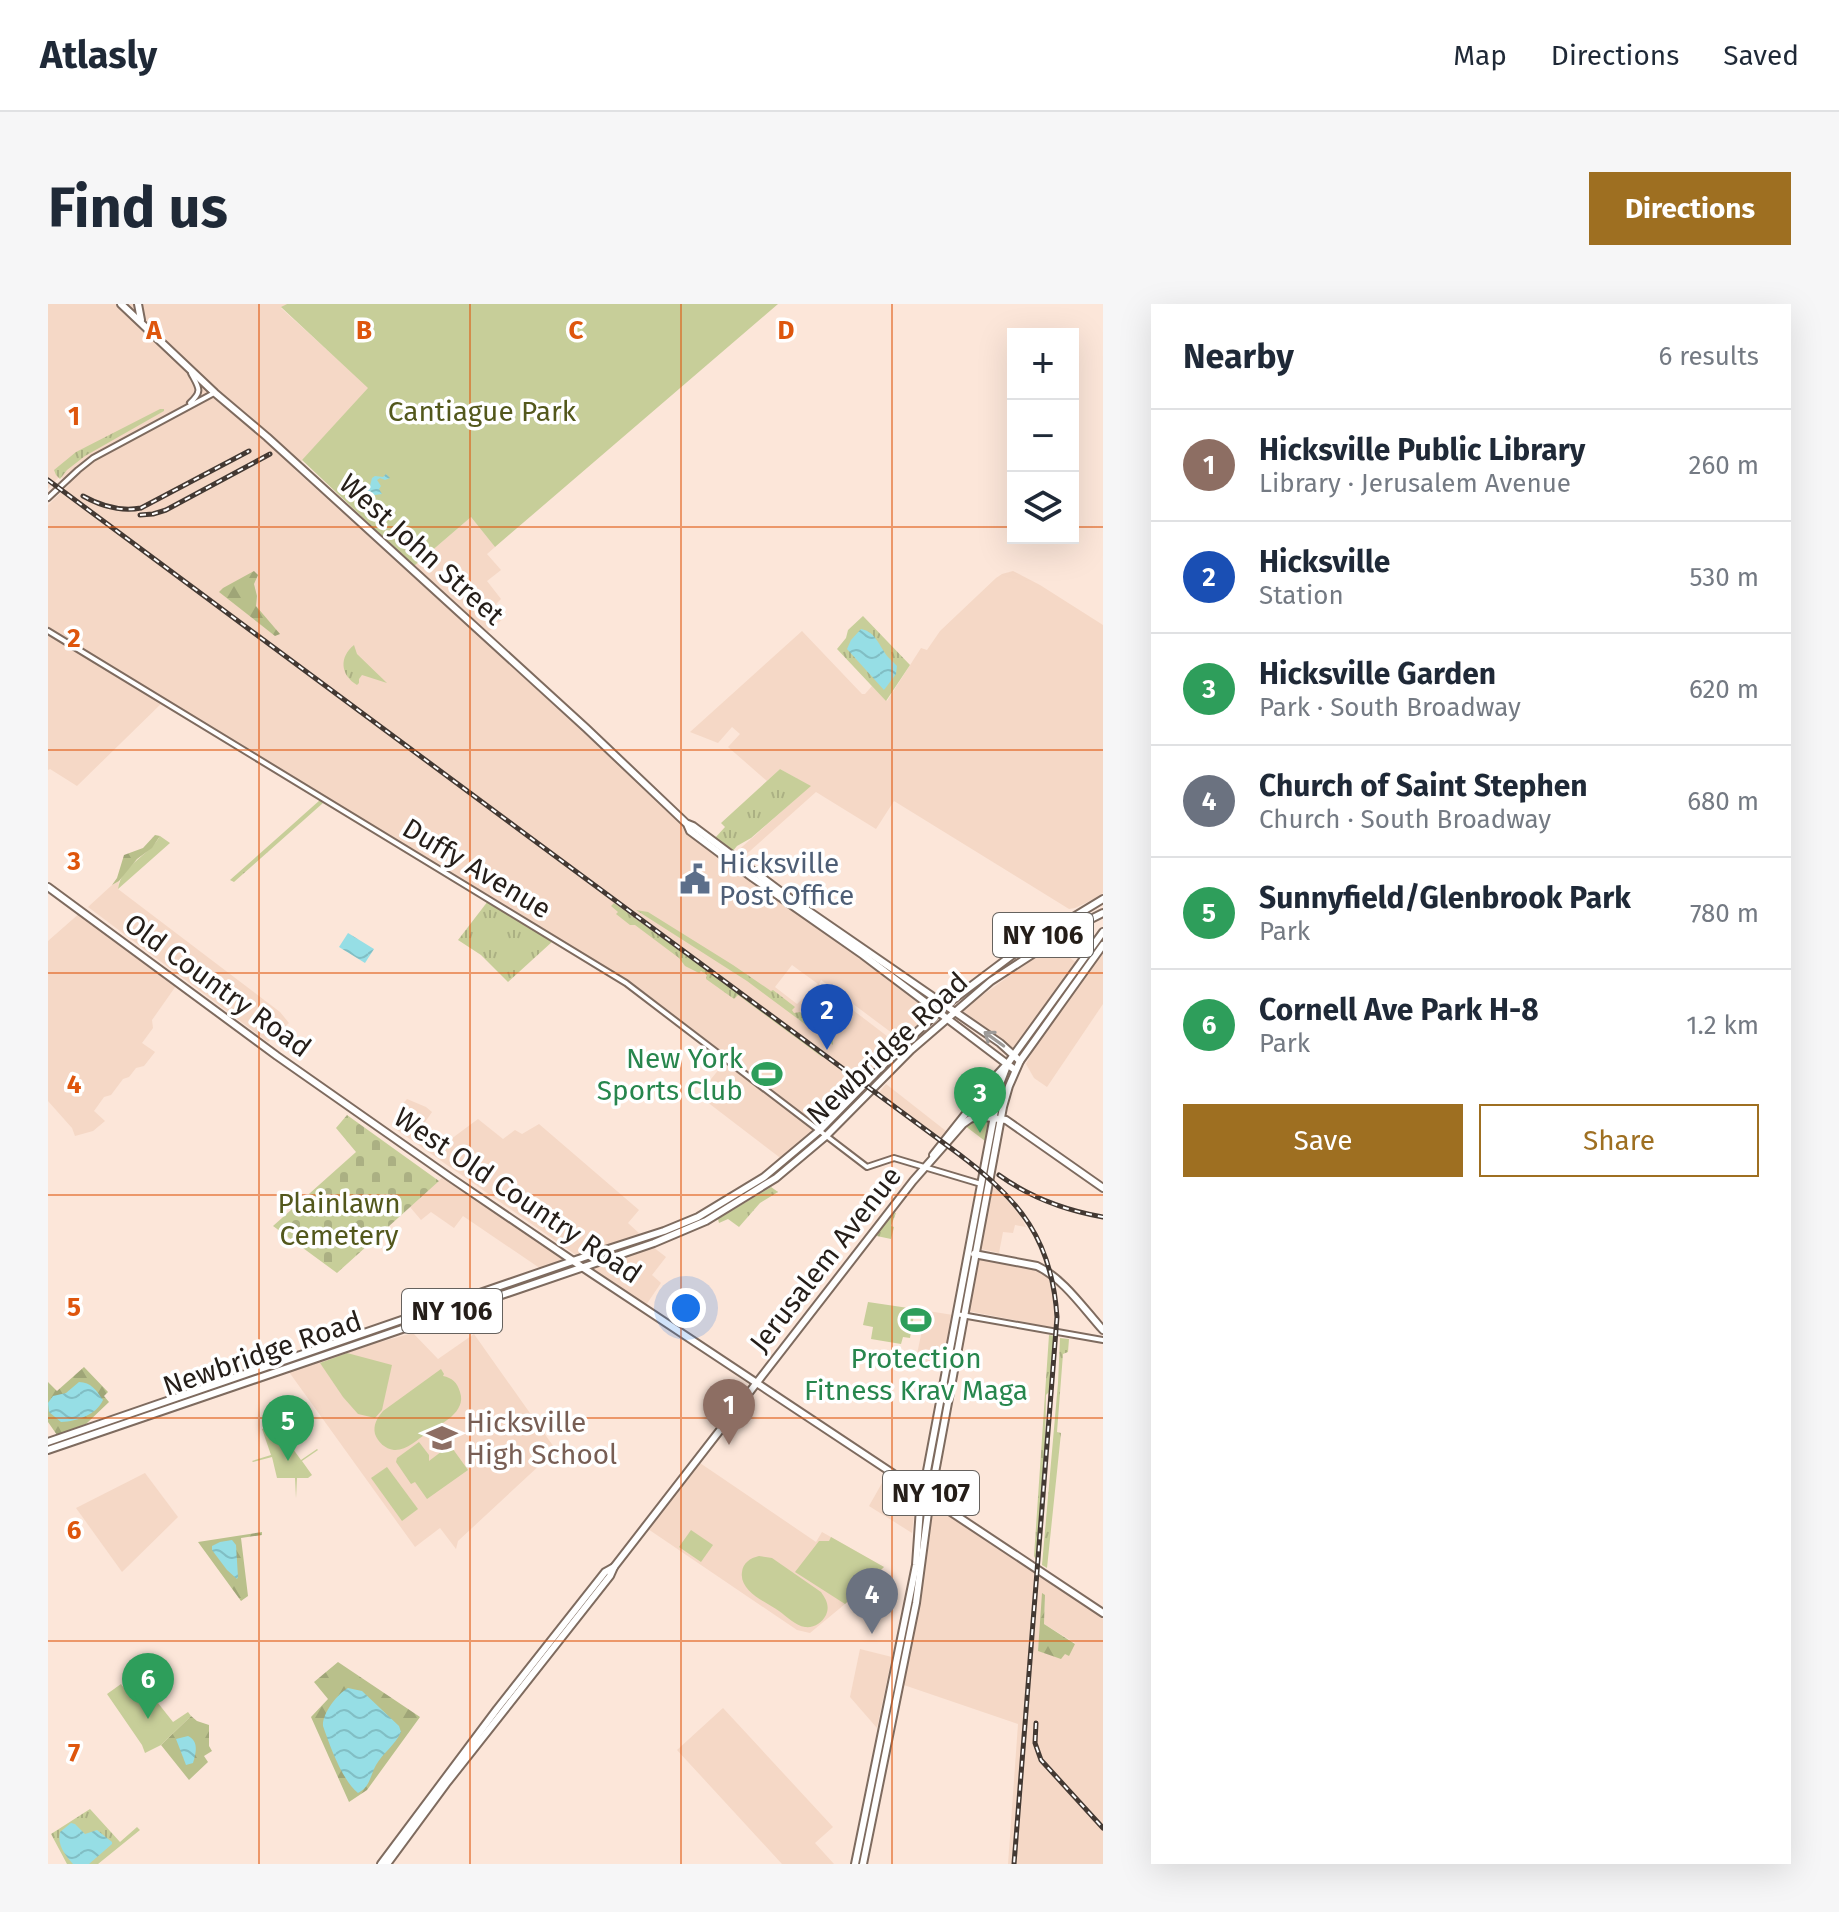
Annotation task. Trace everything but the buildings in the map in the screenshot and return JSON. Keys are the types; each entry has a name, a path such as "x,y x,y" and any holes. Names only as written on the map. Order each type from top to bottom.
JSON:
{"main road":[{"path":"138,304 142,324"},
{"name":"West John Street","path":"125,305 215,393 279,447 687,824 753,878 816,921 1015,1070"},
{"name":"West John Street","path":"708,841 946,1005 1017,1058"},
{"name":"Old Country Road","path":"48,887 363,1116"},
{"name":"Newbridge Road","path":"946,1005 1019,950 1103,899"},
{"name":"Newbridge Road","path":"704,1217 771,1182 946,1018 1005,971 1103,913"},
{"path":"816,921 828,924"},
{"name":"NY 107","path":"863,1864 916,1603 927,1495 981,1184 997,1118 1017,1058 1103,932"},
{"name":"NY 107","path":"971,1253 990,1180 1000,1084 1008,1063 1017,1058 1103,945"},
{"name":"NY 106","path":"823,1133 899,1049 946,1005"},
{"path":"884,1076 899,1049"},
{"name":"Jerusalem Avenue","path":"387,1864 938,1147 1008,1063"},
{"path":"854,1107 863,1087"},
{"name":"West Old Country Road","path":"363,1116 572,1261 1103,1613"},
{"name":"Jerusalem Avenue","path":"924,1167 970,1119 978,1116 997,1118"},
{"path":"997,1118 1006,1120 1103,1188"},
{"name":"NY 106","path":"572,1261 658,1237 671,1228 704,1217"},
{"name":"NY 106","path":"582,1267 704,1217"},
{"path":"971,1253 1046,1270 1103,1330"},
{"name":"Newbridge Road","path":"48,1450 113,1424 572,1261"},
{"name":"Newbridge Road","path":"48,1442 113,1424 582,1267"},
{"name":"NY 107","path":"855,1864 916,1565 920,1508 927,1495"},
{"name":"Jerusalem Avenue","path":"381,1864 497,1709 605,1572 614,1567"}],"street":[{"path":"182,409 198,396 199,390 188,368"},
{"path":"48,498 93,458 215,393"},
{"name":"Duffy Avenue","path":"48,631 626,983 867,1167 894,1158 924,1167"},
{"path":"924,1167 981,1184"},
{"path":"960,1315 1103,1340"}],"shaded area":[{"path":"48,304 287,304 281,308 369,388 294,469 700,840 898,984 933,1013 905,1039 900,1039 821,980 819,984 896,1043 897,1047 783,1160 698,1095 729,1057 631,982 166,699 77,786 48,770 48,505 70,484 60,476 48,489","holes":["792,965 818,984 797,1004 775,987"]},
{"path":"471,517 495,547 487,554 501,570 487,581 501,599 496,604 506,616 488,632 414,566"},
{"path":"1013,571 1103,625 1103,893 1069,909 894,801 876,829 816,792 741,859 734,854 810,786 780,769 767,781 728,747 740,734 732,727 718,743 690,732 802,631 862,694 872,686 887,701 921,648 927,650 940,631 996,578"},
{"path":"119,881 118,889 280,1012 289,1023 268,1042 88,907"},
{"path":"81,912 178,983 152,1020 153,1028 142,1043 155,1052 144,1066 136,1068 111,1095 104,1097 94,1111 105,1121 93,1131 75,1136 72,1128 48,1101 48,941"},
{"path":"1052,945 1077,963 1014,1050 962,1010"},
{"path":"1103,949 1103,1004 1047,1087 1034,1078 1026,1064 1038,1040"},
{"path":"886,1084 946,1131 938,1141 878,1094"},
{"path":"407,1099 432,1112 423,1125 443,1145 478,1119 503,1139 515,1130 522,1134 539,1124 639,1210 628,1223 641,1235 576,1255 394,1128 406,1115 400,1107"},
{"path":"446,1174 572,1261 544,1271 463,1216 454,1228 431,1212 421,1220 410,1207"},
{"path":"992,1188 997,1189 1020,1215 1026,1227 1015,1225 1013,1233 1003,1232 999,1253 981,1249"},
{"path":"653,1247 666,1257 652,1275 661,1283 646,1305 591,1268"},
{"path":"977,1258 1033,1270 1048,1277 1052,1288 1055,1328 968,1311"},
{"path":"922,1310 953,1315 941,1369 915,1364 922,1330 919,1329"},
{"name":"Hicksville High School","path":"413,1333 438,1359 474,1334 556,1450 458,1541 456,1549 440,1528 415,1547 289,1372"},
{"path":"700,1463 816,1542 822,1532 884,1567 810,1633 797,1630 648,1529"},
{"path":"145,1473 178,1517 122,1572 76,1508"},
{"path":"886,1476 916,1497 912,1533 869,1506"},
{"path":"926,1499 1032,1571 1103,1613 1103,1864 1008,1864 1018,1724 895,1682","holes":["1045,1595 1044,1624 1075,1643 1065,1653 1038,1651"]},
{"path":"860,1649 892,1657 877,1728 850,1697"},
{"path":"723,1708 833,1827 815,1843 834,1864 782,1864 677,1750"}],"green space":[{"name":"Cantiague Park","path":"287,304 778,304 495,547 471,517 414,566 302,460 368,388 281,307"},
{"path":"160,409 164,411 85,456 60,479 56,475 54,470 76,452"},
{"path":"254,571 258,575 254,584 256,606 280,634 275,636 219,592"},
{"path":"863,616 910,665 886,701 837,649 848,630"},
{"path":"354,645 357,654 387,683 362,675 357,685 351,681 345,671 344,660"},
{"path":"780,769 811,786 732,852 715,838 725,827 721,823"},
{"path":"320,800 323,803 234,882 230,880"},
{"path":"155,835 160,836 152,848 112,885 124,855 143,848"},
{"path":"160,836 170,843 118,889 124,873"},
{"path":"488,901 553,941 508,982 481,955 458,940"},
{"path":"614,903 826,1057 738,995 734,999 706,979 707,975 701,971 699,973 685,966 679,958 616,914 618,912 611,906"},
{"path":"636,910 648,912 773,990 795,1007 792,1010 794,1013 800,1012 829,1034 833,1045 747,981"},
{"path":"1004,1069 994,1094 985,1141 960,1122"},
{"name":"Plainlawn Cemetery","path":"347,1115 439,1181 337,1273 273,1226 356,1152 336,1128"},
{"path":"771,1187 778,1192 760,1203 739,1227 728,1219 719,1223 718,1219"},
{"path":"890,1210 896,1213 891,1226 894,1227 891,1239 872,1235"},
{"path":"868,1302 915,1309 910,1338 903,1337 901,1344 871,1339 873,1327 863,1325"},
{"path":"1049,1335 1054,1336 1050,1391 1046,1395 1037,1562 1034,1556"},
{"path":"1060,1338 1069,1339 1068,1352 1063,1354 1057,1432 1061,1433 1047,1568 1042,1565"},
{"path":"347,1353 392,1365 382,1410 375,1418 358,1414 320,1363"},
{"path":"84,1367 108,1392 104,1396 109,1402 86,1424 57,1435 48,1422 48,1382 57,1391"},
{"path":"441,1369 443,1376 454,1381 459,1389 460,1406 445,1421 407,1447 394,1450 385,1447 375,1434 376,1422 383,1411"},
{"path":"275,1424 301,1460 318,1450 302,1461 312,1475 297,1478 296,1498 295,1478 277,1478 272,1457 252,1461 271,1455 262,1429"},
{"path":"419,1442 429,1455 429,1461 450,1445 468,1470 427,1499 415,1482 411,1484 396,1462"},
{"path":"387,1467 418,1509 402,1521 371,1478"},
{"path":"691,1530 713,1545 701,1562 679,1547"},
{"path":"262,1532 262,1535 241,1538 248,1596 241,1601 198,1542"},
{"path":"831,1537 884,1567 845,1604 795,1572 819,1541 829,1541"},
{"path":"759,1556 772,1558 821,1592 827,1606 822,1620 812,1627 802,1626 749,1590 742,1579 743,1569 748,1561"},
{"path":"1042,1593 1045,1595 1044,1624 1075,1644 1069,1656 1065,1654 1061,1659 1038,1651"},
{"path":"338,1662 420,1717 367,1790 349,1802 311,1717 328,1699 314,1682"},
{"path":"121,1684 129,1695 143,1684 173,1722 188,1712 191,1716 161,1745 145,1753 107,1694"},
{"path":"191,1716 209,1725 209,1746 212,1751 204,1756 208,1762 189,1780 161,1745"},
{"path":"90,1809 120,1842 137,1827 140,1830 98,1864 67,1864 51,1834"}],"water":[{"path":"386,474 390,478 377,480 382,494 372,493 370,498 362,498 362,489 370,486 372,478"},
{"path":"861,629 874,636 897,666 896,674 884,690 847,649"},
{"path":"348,933 374,949 365,963 339,947"},
{"path":"79,1382 90,1385 103,1400 96,1410 86,1416 61,1422 49,1412 48,1403 53,1396 66,1393"},
{"path":"232,1540 236,1545 237,1579 212,1550 212,1546 220,1542"},
{"path":"348,1688 362,1691 399,1726 401,1732 358,1793 342,1771 323,1726 331,1705"},
{"path":"188,1736 194,1741 196,1751 193,1763 186,1765 176,1739"},
{"path":"71,1823 85,1834 97,1830 112,1844 89,1864 73,1864 62,1850 59,1837 60,1832"}],"railway":[{"path":"83,496 111,507 141,508 249,451"},
{"path":"140,515 166,510 270,454"},
{"path":"48,480 960,1155 1000,1188 1029,1224 1048,1266 1057,1317 1014,1864"},
{"path":"985,1111 988,1108"},
{"path":"999,1175 1048,1202 1103,1217"},
{"path":"1036,1723 1035,1743 1041,1760 1103,1828"}],"place":[{"name":"Hicksville Post Office","path":"695,879"},
{"name":"Hicksville","path":"827,1050"},
{"name":"New York Sports Club","path":"767,1074"},
{"name":"Hicksville Garden","path":"980,1133"},
{"name":"Protection Fitness Krav Maga","path":"916,1320"},
{"name":"Hicksville High School","path":"442,1438"},
{"name":"Hicksville Public Library","path":"729,1445"},
{"name":"Sunnyfield/Glenbrook Park","path":"288,1461"},
{"name":"Church of Saint Stephen","path":"872,1634"},
{"name":"Cornell Ave Park H-8","path":"148,1719"}]}
